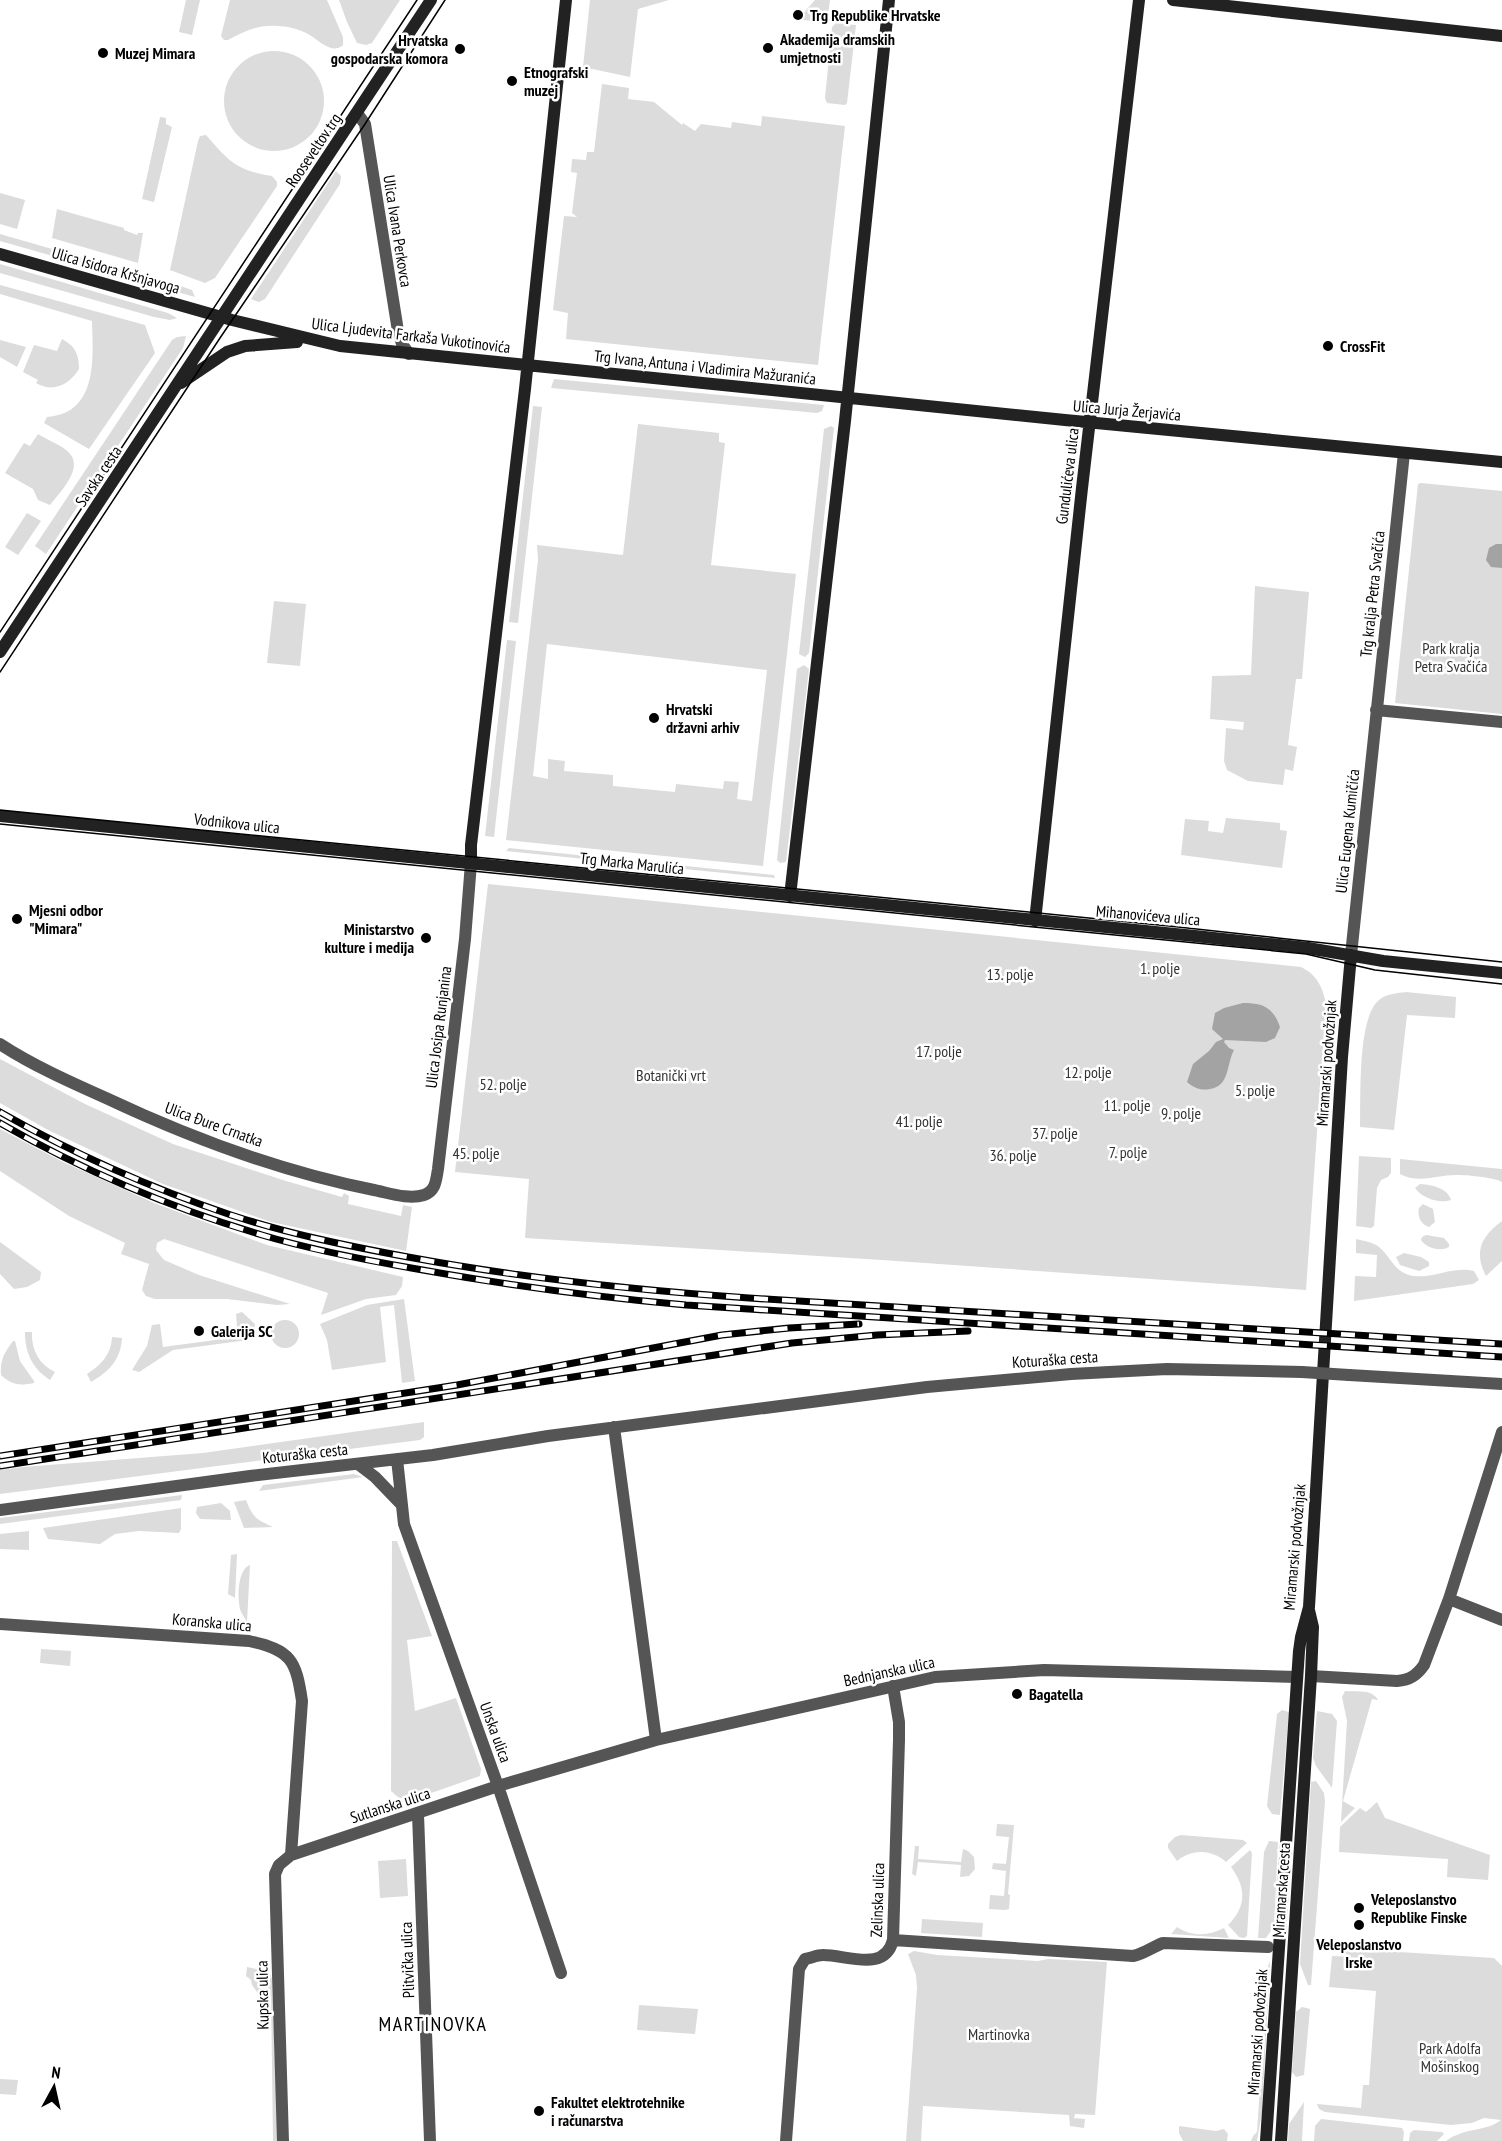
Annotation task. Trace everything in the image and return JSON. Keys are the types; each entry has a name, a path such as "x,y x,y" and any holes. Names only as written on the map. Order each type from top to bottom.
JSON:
{"street":[{"name":"Rooseveltov trg","path":"222,317 431,0"},
{"path":"471,863 471,845 527,365 566,0"},
{"path":"790,896 847,398 889,0"},
{"name":"Gundulićeva ulica","path":"1035,921 1139,0"},
{"path":"1173,0 1502,36"},
{"name":"Ulica Ivana Perkovca","path":"357,113 365,124 398,331 402,344 409,354"},
{"name":"Ulica Isidora Kršnjavoga","path":"0,254 222,317"},
{"name":"Ulica Ljudevita Farkaša Vukotinovića","path":"222,317 340,346 527,365"},
{"name":"Savska cesta","path":"0,652 222,317"},
{"path":"176,387 218,357 245,346 314,341"},
{"name":"Trg Ivana, Antuna i Vladimira Mažuranića","path":"527,365 847,398"},
{"name":"Ulica Jurja Žerjavića","path":"847,398 1404,453"},
{"path":"1404,453 1502,462"},
{"name":"Trg kralja Petra Svačića","path":"1376,710 1404,453"},
{"path":"1376,710 1502,722"},
{"name":"Ulica Eugena Kumičića","path":"1351,956 1376,710"},
{"name":"Vodnikova ulica","path":"0,816 471,863"},
{"name":"Trg Marka Marulića","path":"471,863 790,896"},
{"name":"Ulica Josipa Runjanina","path":"430,1192 436,1182 438,1169 471,863"},
{"name":"Mihanovićeva ulica","path":"790,896 1308,948 1383,961 1502,973"},
{"name":"Miramarski podvožnjak","path":"1266,2141 1297,1677 1301,1637 1309,1607 1341,1069 1351,956"},
{"name":"Ulica Đure Crnatka","path":"0,1044 83,1088 163,1125 204,1140 305,1173 363,1188 407,1196 419,1196 430,1192"},
{"name":"Koturaška cesta","path":"0,1510 250,1476 433,1455 506,1441 927,1387 1071,1374 1167,1369 1302,1372 1502,1384"},
{"path":"614,1427 656,1740"},
{"path":"1311,1676 1397,1681 1412,1677 1419,1672 1424,1665 1449,1599 1502,1432"},
{"name":"Unska ulica","path":"397,1459 401,1504 407,1534 498,1786 561,1973"},
{"path":"358,1464 384,1484 401,1504"},
{"path":"1449,1599 1502,1620"},
{"name":"Miramarska cesta","path":"1281,2141 1311,1676 1313,1627 1309,1607"},
{"name":"Koranska ulica","path":"0,1624 249,1641 285,1653 294,1664 302,1701 291,1855"},
{"name":"Bednjanska ulica","path":"498,1786 656,1740 935,1677 1044,1670 1297,1677"},
{"name":"Zelinska ulica","path":"786,2141 799,1969 805,1959 823,1955 872,1960 883,1957 890,1951 893,1940 899,1722 893,1686"},
{"name":"Sutlanska ulica","path":"291,1855 498,1786"},
{"name":"Plitvička ulica","path":"418,1814 430,2141"},
{"name":"Kupska ulica","path":"283,2141 276,1874 279,1865 291,1855"},
{"path":"893,1940 1133,1956 1143,1954 1163,1943 1268,1947"}],"green space":[{"path":"186,0 200,0 192,35 179,32"},
{"path":"230,0 327,0 343,37 343,45 338,48 329,47 300,30 271,26 252,29 224,40 221,36"},
{"path":"339,0 400,0 372,43 366,45 357,43"},
{"path":"590,0 669,0 638,9 630,77 583,67"},
{"path":"815,0 830,0 827,22 803,20 800,17"},
{"path":"836,23 856,25 845,105 827,103 825,98 832,27"},
{"path":"274,51 302,59 316,73 324,101 316,129 302,143 274,151 246,143 232,129 224,101 232,73 246,59"},
{"path":"602,84 629,88 628,99 654,102 682,125 683,123 695,131 701,124 731,128 732,122 761,126 762,116 845,126 818,365 566,339 568,313 553,310 564,216 577,217 572,213 577,173 571,172 572,159 586,160 587,152 594,152"},
{"path":"160,117 166,118 166,124 172,127 154,202 142,199"},
{"path":"206,135 234,163 249,171 272,176 277,186 215,278 205,283 170,270 198,141 200,136"},
{"path":"336,171 341,176 340,184 265,299 259,302 251,299"},
{"path":"0,193 25,200 17,229 0,224"},
{"path":"57,209 124,228 137,235 143,233 138,263 52,238"},
{"path":"0,234 132,272 134,279 0,241"},
{"path":"0,264 168,313 177,318 170,320 154,317 0,273"},
{"path":"157,278 192,290 195,297 149,284"},
{"path":"0,285 145,325 155,353 89,449 44,423 47,417 64,413 76,406 84,395 92,367 92,321 0,294"},
{"path":"186,336 183,348 46,554 35,546 172,340"},
{"path":"62,339 75,351 79,369 75,375 60,386 48,387 36,383 38,380 23,372 34,345 57,351"},
{"path":"0,340 26,347 17,367 0,357"},
{"path":"554,379 824,405 822,411 817,413 551,388"},
{"path":"533,406 542,407 518,623 509,622"},
{"path":"638,424 719,433 719,442 725,443 711,565 796,574 763,866 506,840 538,560 537,545 623,555","holes":["547,644 767,670 752,801 737,799 739,782 724,781 723,789 676,784 675,792 613,786 613,775 564,771 565,761 548,759 548,779 533,776"]},
{"path":"831,426 834,428 809,653 805,657 799,654 824,429"},
{"path":"38,434 65,449 74,461 72,475 50,505 38,500 33,489 5,473 24,443 30,446"},
{"name":"Park kralja Petra Svačića","path":"1418,484 1502,491 1502,714 1395,703"},
{"path":"27,513 41,521 18,555 5,547"},
{"path":"1255,586 1309,592 1302,679 1296,679 1288,745 1297,747 1293,771 1285,769 1283,785 1248,781 1227,770 1224,761 1226,728 1243,730 1244,722 1210,719 1212,676 1251,675"},
{"path":"274,601 306,604 300,666 267,663"},
{"path":"507,640 516,641 494,837 485,836"},
{"path":"804,665 809,669 786,862 780,863 777,860 797,669"},
{"path":"1226,818 1280,823 1280,830 1287,831 1282,868 1181,855 1185,819 1209,821 1208,831 1223,833"},
{"path":"509,848 774,875 775,878 506,851"},
{"name":"Botanički vrt","path":"488,884 1301,967 1318,982 1326,1003 1306,1290 525,1238 529,1179 455,1172"},
{"path":"1406,992 1456,997 1455,1018 1407,1015 1394,1130 1360,1127 1362,1059 1367,1023 1372,1009 1379,1000 1388,995"},
{"path":"0,1059 85,1104 173,1144 286,1181 342,1197 344,1193 349,1196 348,1204 401,1216 403,1205 412,1207 406,1251 271,1222 163,1184 48,1130 0,1103"},
{"path":"0,1129 63,1162 154,1203 267,1245 403,1277 402,1286 396,1295 366,1299 321,1315 328,1293 164,1239 157,1243 156,1250 164,1260 199,1275 290,1304 277,1305 227,1299 155,1299 146,1296 142,1290 149,1264 121,1254 125,1243 69,1216 0,1171"},
{"path":"1359,1156 1391,1158 1391,1173 1381,1180 1377,1188 1374,1226 1371,1228 1356,1226"},
{"path":"1400,1159 1502,1169 1502,1182 1466,1175 1421,1179 1407,1177 1400,1174"},
{"path":"1420,1184 1443,1190 1451,1200 1436,1201 1426,1197 1415,1188"},
{"path":"1423,1204 1433,1209 1435,1222 1429,1227 1419,1217 1419,1208"},
{"path":"1502,1221 1502,1261 1486,1276 1480,1259 1482,1245 1489,1232"},
{"path":"1426,1235 1444,1238 1449,1247 1438,1249 1430,1247 1421,1240"},
{"path":"1356,1239 1377,1245 1399,1270 1409,1275 1425,1276 1466,1270 1474,1271 1479,1280 1473,1284 1354,1301 1355,1276 1376,1277 1377,1255 1356,1253"},
{"path":"0,1242 41,1272 40,1280 27,1287 14,1289 0,1274"},
{"path":"1404,1253 1421,1257 1429,1262 1429,1266 1419,1271 1400,1265 1396,1257"},
{"path":"404,1299 415,1381 402,1383 394,1305 380,1307 386,1362 332,1370 327,1340 320,1324 367,1305"},
{"path":"242,1312 255,1324 254,1334 248,1340 173,1350 139,1372 132,1370 147,1346 152,1325 160,1324 163,1347 238,1337 236,1314"},
{"path":"285,1320 295,1324 299,1334 295,1344 285,1348 275,1344 271,1334 275,1324"},
{"path":"25,1332 32,1332 37,1356 55,1372 50,1380 34,1365 26,1347"},
{"path":"112,1337 122,1338 116,1359 103,1374 91,1382 87,1374 104,1359 110,1349"},
{"path":"15,1341 20,1361 34,1383 16,1384 1,1375 3,1357"},
{"path":"424,1422 424,1437 420,1440 0,1494 0,1470 203,1453"},
{"path":"354,1474 363,1477 259,1491 263,1485"},
{"path":"182,1495 181,1500 0,1524 0,1518"},
{"path":"246,1500 256,1517 273,1527 244,1528 234,1502"},
{"path":"221,1503 230,1511 231,1520 200,1519 196,1513 197,1507"},
{"path":"181,1508 179,1533 139,1531 115,1534 100,1544 48,1539 43,1528"},
{"path":"29,1531 29,1550 0,1549 0,1534"},
{"path":"392,1541 397,1541 432,1636 407,1640 415,1711 456,1698 481,1769 480,1776 414,1799 399,1798 391,1791"},
{"path":"237,1554 235,1598 228,1594 231,1555"},
{"path":"250,1565 247,1622 240,1609 239,1591 243,1572"},
{"path":"41,1649 71,1651 70,1666 40,1663"},
{"path":"1345,1691 1372,1694 1378,1700 1372,1699 1343,1801 1355,1808 1341,1822 1347,1721 1342,1697"},
{"path":"1282,1710 1289,1712 1280,1815 1272,1814 1267,1806 1277,1714"},
{"path":"1317,1711 1332,1714 1337,1721 1332,1788 1313,1758"},
{"path":"1316,1781 1324,1793 1325,1801 1311,1985 1308,1985 1300,1964 1311,1782"},
{"path":"1377,1802 1385,1818 1490,1855 1488,1880 1447,1877 1448,1859 1339,1852 1340,1827 1360,1808 1366,1812"},
{"path":"997,1824 1014,1825 1008,1894 1010,1895 1009,1909 1005,1910 989,1909 990,1895 1004,1896 1006,1871 992,1869 993,1863 1006,1864 1009,1837 996,1836"},
{"path":"1181,1835 1243,1840 1247,1843 1226,1862 1214,1855 1202,1852 1189,1854 1177,1861 1168,1848 1168,1844"},
{"path":"1269,1841 1278,1842 1274,1926 1266,1938 1258,1938 1264,1852"},
{"path":"915,1846 919,1846 918,1859 961,1862 963,1849 974,1857 975,1869 969,1876 960,1877 961,1865 918,1862 916,1876 912,1874"},
{"path":"1250,1850 1252,1853 1247,1936 1244,1938 1239,1937 1228,1925 1239,1910 1242,1896 1239,1881 1231,1867"},
{"path":"406,1859 408,1896 380,1898 378,1861"},
{"path":"922,1919 983,1923 982,1937 921,1933"},
{"path":"1177,1927 1200,1934 1212,1933 1224,1928 1229,1938 1171,1934"},
{"name":"Park Adolfa Mošinskog","path":"1336,1948 1494,1958 1502,1966 1502,2141 1446,2141 1501,2120 1484,2118 1472,2123 1451,2125 1325,2112 1319,2109 1317,2104 1361,2108 1363,2085 1369,2085 1376,1991 1329,1987 1332,1956 1351,1957"},
{"name":"Martinovka","path":"914,1951 937,1955 1038,1961 1048,1959 1107,1962 1095,2115 1075,2114 1074,2118 1085,2119 1084,2128 1070,2126 1069,2115 923,2106 921,2141 906,2141 917,1988 916,1975 908,1954"},
{"path":"1270,1961 1262,2112 1257,2141 1251,2141 1257,2132"},
{"path":"247,1967 269,1972 272,1979 278,2141 273,2141 271,1997 260,1996 251,1980 246,1976"},
{"path":"639,2005 698,2009 695,2034 637,2030"},
{"path":"1302,2007 1310,2009 1304,2075 1296,2077 1292,2072 1296,2012"},
{"path":"0,2079 18,2080 16,2095 0,2094"},
{"path":"1304,2102 1302,2141 1288,2141 1289,2124"},
{"path":"1321,2119 1402,2128 1403,2141 1314,2141 1315,2126"},
{"path":"1179,2126 1216,2131 1224,2129 1228,2134 1227,2141 1183,2141 1179,2133"},
{"path":"1414,2130 1444,2134 1437,2141 1409,2141 1410,2133"}],"shaded area":[{"path":"1502,544 1502,568 1491,567 1486,560 1489,548"},
{"path":"1243,1003 1262,1005 1274,1015 1280,1027 1275,1038 1266,1042 1225,1040 1229,1048 1234,1050 1221,1084 1210,1089 1192,1086 1187,1082 1193,1064 1216,1042 1223,1039 1212,1029 1215,1013"}],"tram line":[{"path":"0,632 417,0"},
{"path":"0,672 445,0"},
{"path":"0,810 1169,926 1502,962"},
{"path":"0,824 1306,954 1375,970 1502,984"}],"railway":[{"path":"0,1112 113,1169 231,1215 341,1244 493,1271 621,1287 749,1298 1502,1344"},
{"path":"0,1123 95,1172 194,1213 281,1240 339,1254 484,1280 686,1305 1502,1357"},
{"path":"0,1456 457,1385 722,1335 859,1324"},
{"path":"0,1466 792,1343 877,1335 968,1331"}],"place":[{"name":"Trg Republike Hrvatske","path":"798,15"},
{"name":"Akademija dramskih umjetnosti","path":"768,48"},
{"name":"Hrvatska gospodarska komora","path":"460,49"},
{"name":"Muzej Mimara","path":"103,53"},
{"name":"Etnografski muzej","path":"512,81"},
{"name":"CrossFit","path":"1328,346"},
{"name":"Hrvatski državni arhiv","path":"654,718"},
{"name":"Mjesni odbor \"Mimara\"","path":"17,919"},
{"name":"Ministarstvo kulture i medija","path":"426,938"},
{"name":"Galerija SC","path":"199,1331"},
{"name":"Bagatella","path":"1017,1694"},
{"name":"Veleposlanstvo Republike Finske","path":"1359,1908"},
{"name":"Veleposlanstvo Irske","path":"1359,1925"},
{"name":"Fakultet elektrotehnike i računarstva","path":"539,2111"}],"district":[{"name":"MARTINOVKA","path":"433,2024"}],"park label":[{"name":"1. polje","path":"1160,968"},
{"name":"13. polje","path":"1010,974"},
{"name":"17. polje","path":"939,1051"},
{"name":"12. polje","path":"1088,1072"},
{"name":"52. polje","path":"503,1084"},
{"name":"5. polje","path":"1255,1090"},
{"name":"11. polje","path":"1127,1105"},
{"name":"9. polje","path":"1181,1113"},
{"name":"41. polje","path":"919,1121"},
{"name":"37. polje","path":"1055,1133"},
{"name":"7. polje","path":"1128,1152"},
{"name":"45. polje","path":"476,1153"},
{"name":"36. polje","path":"1013,1155"}]}
